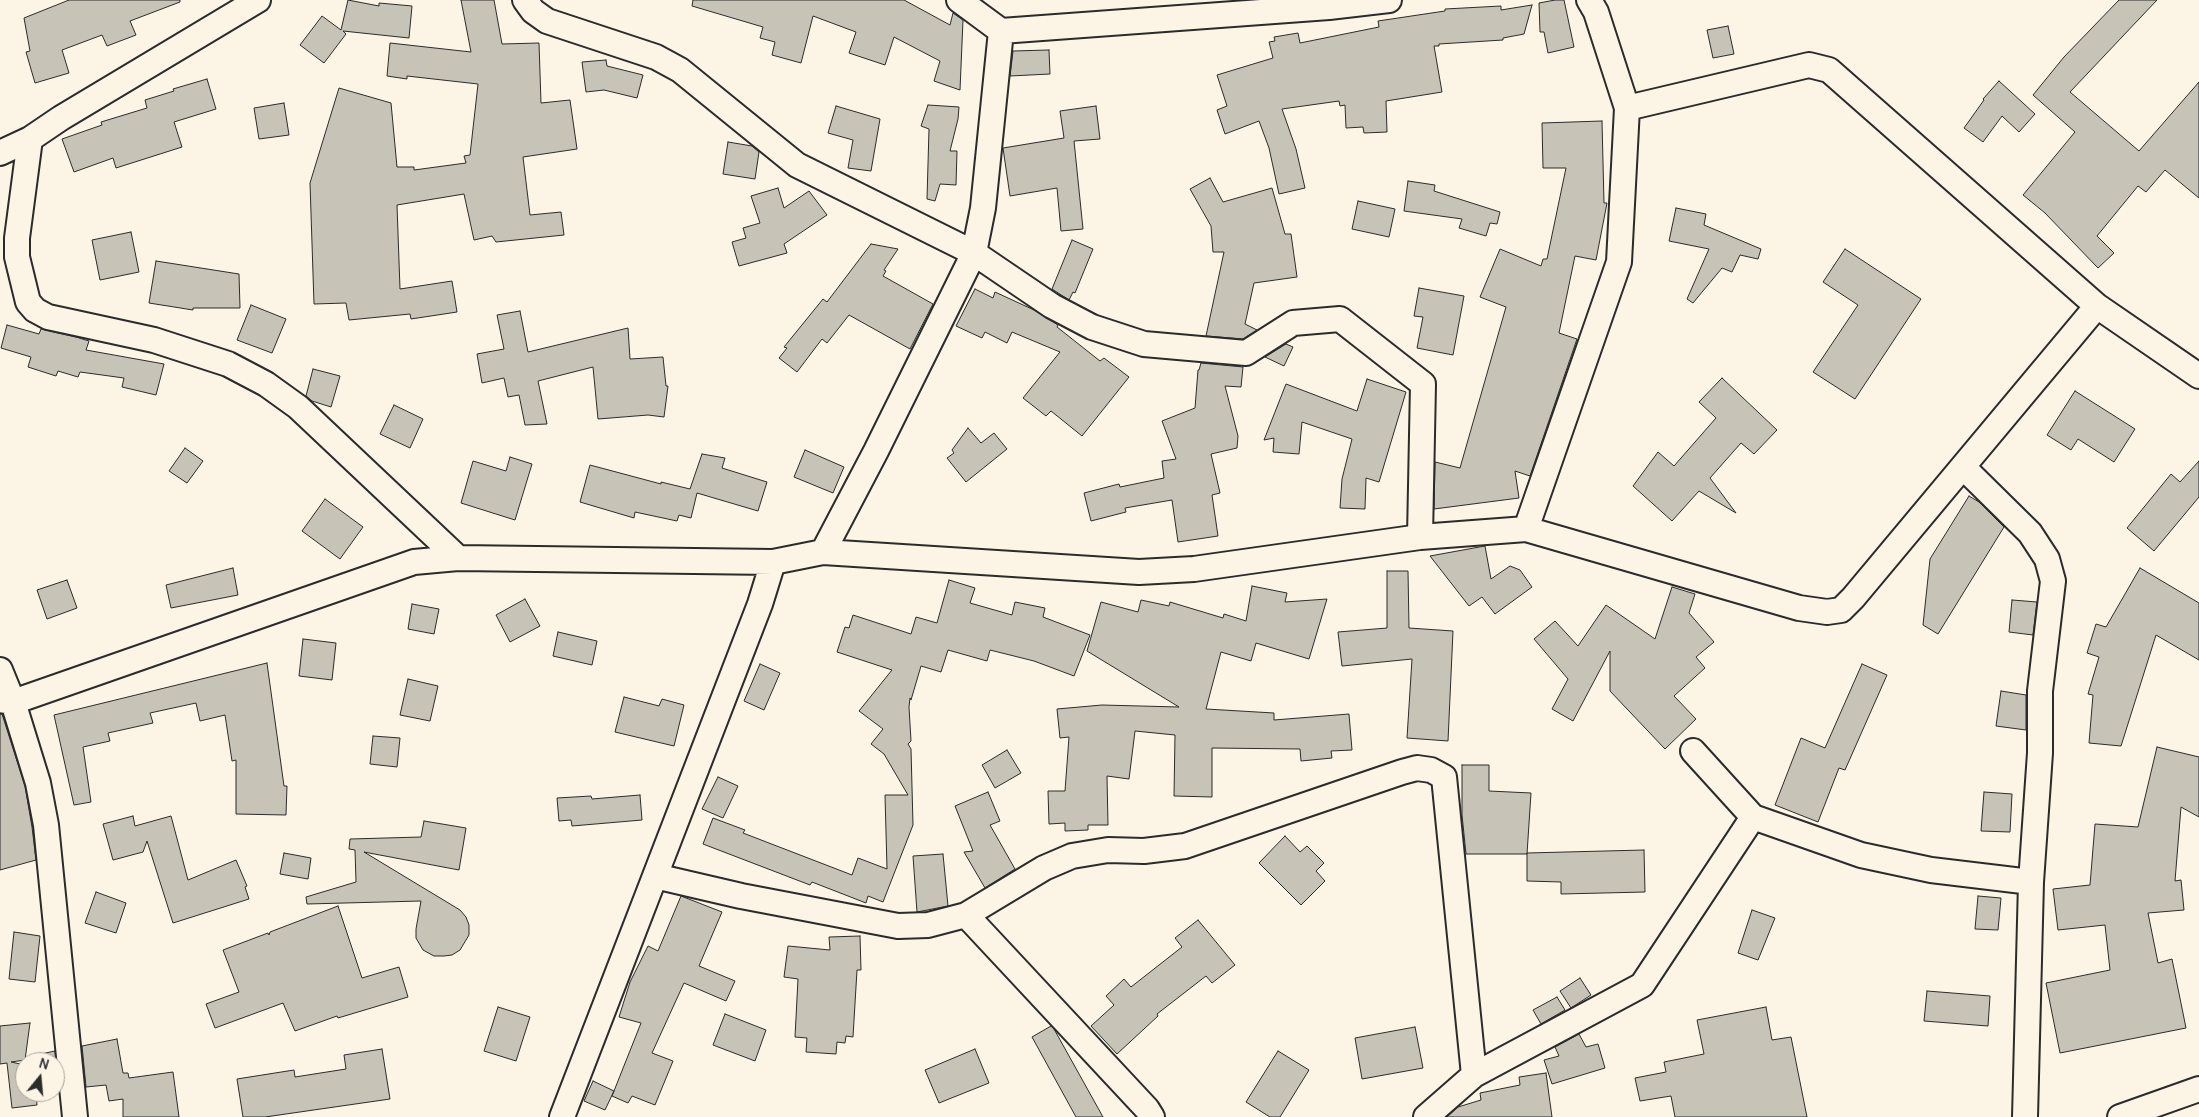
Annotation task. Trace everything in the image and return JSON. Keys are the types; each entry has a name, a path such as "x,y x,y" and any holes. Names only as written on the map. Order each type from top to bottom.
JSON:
{"street":[{"path":"0,153 30,139 61,118 258,0"},
{"path":"526,0 533,11 547,20 656,58 680,70 797,165 974,253 1052,306 1092,327 1144,344 1246,353 1293,324 1340,319 1423,384 1420,537"},
{"path":"959,0 1001,30 1329,7 1389,0"},
{"path":"1526,530 1619,262 1627,108 1596,12 1589,0"},
{"path":"823,552 885,434 974,253 982,208 1001,30"},
{"path":"1627,108 1809,65 1830,70 2097,306 2199,376"},
{"path":"30,139 17,238 17,257 28,302 35,310 48,317 154,340 228,364 266,384 298,407 458,558"},
{"path":"7,701 414,562 458,558 773,562 823,552 1139,572 1194,569 1420,537 1526,530 1798,608 1827,612 1841,610 2097,306"},
{"path":"1963,467 2030,532 2047,559 2053,581 2040,690 2040,753 2031,882 2025,1117"},
{"path":"562,1117 760,604 773,562"},
{"path":"0,670 7,701 38,783 46,825 75,1117"},
{"path":"1693,751 1753,817 1862,855 1931,870 2031,882"},
{"path":"655,876 741,896 898,926 928,926 966,915 1044,868 1072,856 1108,850 1144,851 1184,846 1402,772 1417,768 1431,770 1444,778 1474,1075"},
{"path":"1426,1117 1474,1075 1642,985 1753,817"},
{"path":"966,915 1147,1109 1152,1117"},
{"path":"2120,1117 2199,1089"}],"building":[{"path":"69,0 180,0 180,2 130,21 136,35 107,46 102,35 62,50 69,73 35,83 26,52 30,51 24,18"},
{"path":"348,0 379,6 379,3 412,6 409,38 343,31 346,34 324,63 300,45 322,16 341,30"},
{"path":"461,0 494,0 502,44 539,43 541,103 570,100 577,149 523,157 530,215 561,212 564,235 496,242 492,236 474,240 464,194 397,205 400,289 452,281 457,312 411,319 410,314 349,320 346,303 314,304 310,183 339,88 391,103 397,167 414,167 414,170 466,163 464,156 470,155 478,84 407,76 407,79 387,76 390,43 471,52"},
{"path":"693,0 904,0 950,25 953,13 963,20 960,90 934,81 940,61 894,37 885,65 849,53 856,32 813,16 801,63 772,55 775,42 760,38 763,27 692,6"},
{"path":"1564,0 1574,47 1548,53 1544,32 1540,32 1539,3"},
{"path":"2119,0 2157,0 2070,92 2139,151 2199,82 2199,198 2165,170 2146,192 2138,186 2097,236 2114,253 2098,268 2045,213 2023,195 2075,132 2033,95 2064,57"},
{"path":"1532,5 1524,34 1503,38 1503,40 1439,44 1439,46 1434,46 1442,92 1386,101 1387,132 1364,133 1363,127 1346,128 1345,105 1340,106 1339,101 1282,109 1296,149 1305,188 1279,194 1269,148 1259,121 1225,134 1217,110 1227,106 1217,75 1273,58 1269,42 1275,41 1274,37 1298,33 1300,43 1379,27 1378,21 1445,11 1445,9 1501,6 1501,10"},
{"path":"1728,26 1734,54 1713,58 1707,30"},
{"path":"1049,50 1050,74 1010,76 1013,51"},
{"path":"606,60 607,66 643,75 637,98 604,90 586,92 582,62"},
{"path":"207,79 216,109 174,122 182,147 116,168 113,158 74,172 62,139 102,125 101,122 147,108 145,100"},
{"path":"1999,81 2035,114 2019,132 2002,116 1983,142 1964,128 1983,99"},
{"path":"284,103 289,135 259,139 254,108"},
{"path":"928,105 959,107 950,151 957,151 956,185 940,184 935,201 927,199 929,129 921,126"},
{"path":"836,106 880,119 871,171 848,168 853,140 828,133"},
{"path":"1096,106 1100,139 1074,141 1083,229 1061,231 1057,188 1010,196 1003,148 1064,138 1060,111"},
{"path":"1602,121 1604,203 1607,203 1596,260 1575,256 1559,333 1577,339 1530,476 1515,471 1519,498 1434,509 1435,462 1460,468 1506,307 1480,297 1500,249 1541,266 1543,259 1547,259 1566,168 1543,168 1542,123"},
{"path":"728,142 752,146 759,152 755,179 723,174"},
{"path":"1210,178 1223,202 1272,188 1285,234 1291,234 1297,277 1254,283 1245,324 1257,330 1243,339 1206,336 1224,252 1213,252 1211,226 1190,189"},
{"path":"1408,181 1435,185 1434,191 1500,212 1497,224 1490,223 1486,236 1459,228 1462,219 1404,211"},
{"path":"778,188 784,208 809,191 827,215 784,244 787,253 739,266 732,242 746,238 743,228 760,223 751,196"},
{"path":"1358,201 1395,209 1389,237 1352,229"},
{"path":"1676,208 1706,214 1704,225 1761,249 1758,259 1740,255 1732,272 1722,268 1693,303 1687,299 1709,249 1669,241"},
{"path":"131,232 139,272 100,280 92,240"},
{"path":"1072,240 1093,249 1075,293 1073,292 1069,300 1052,289"},
{"path":"871,244 898,249 884,270 886,271 883,276 933,304 910,349 849,315 827,343 822,339 797,372 779,358 787,348 784,347 823,299 827,302"},
{"path":"1845,249 1921,299 1855,399 1813,372 1858,305 1823,282"},
{"path":"156,261 239,274 240,308 193,308 193,310 149,303"},
{"path":"1419,288 1464,296 1453,355 1417,348 1423,317 1414,316"},
{"path":"975,289 993,298 995,292 1034,310 1058,325 1057,327 1100,361 1104,358 1129,377 1082,436 1051,411 1046,416 1023,398 1060,352 1012,332 1007,343 985,332 982,338 956,326"},
{"path":"251,305 286,319 272,353 237,340"},
{"path":"520,311 528,352 628,328 630,359 663,357 666,386 668,386 664,417 648,415 598,419 593,367 538,381 547,424 525,425 519,395 508,397 504,378 482,383 477,354 504,349 497,315"},
{"path":"7,325 39,334 41,329 89,341 86,350 164,364 156,395 122,387 124,378 80,372 78,377 58,371 56,376 28,367 31,357 1,348"},
{"path":"1286,344 1293,347 1284,366 1265,357"},
{"path":"1201,363 1243,367 1241,387 1225,386 1238,436 1237,448 1211,454 1220,493 1212,495 1218,536 1178,542 1172,500 1125,508 1126,512 1091,521 1084,493 1119,484 1120,487 1164,478 1162,461 1176,459 1162,421 1195,408 1198,370"},
{"path":"313,369 340,376 331,407 312,401 306,396"},
{"path":"1722,378 1777,430 1754,454 1741,443 1710,478 1736,513 1699,491 1672,521 1633,486 1658,452 1674,466 1716,418 1699,402"},
{"path":"1367,379 1406,392 1379,482 1366,478 1365,509 1340,508 1342,479 1352,439 1302,422 1299,454 1273,452 1274,438 1264,440 1286,384 1357,411"},
{"path":"2075,391 2135,429 2114,462 2078,439 2071,450 2047,435"},
{"path":"394,405 423,419 410,448 380,434"},
{"path":"968,428 981,443 994,433 1007,449 966,482 947,458 954,453 952,450"},
{"path":"185,448 203,461 187,483 169,471"},
{"path":"805,450 844,467 833,493 794,477"},
{"path":"702,454 725,458 722,468 767,482 758,511 697,493 691,518 679,515 677,521 635,512 634,518 580,502 590,465 661,484 661,482 690,489"},
{"path":"510,457 532,464 515,520 461,503 473,461 506,471"},
{"path":"2199,461 2199,497 2154,551 2127,528 2171,474 2180,482"},
{"path":"1969,496 1979,502 2004,527 1938,634 1923,625 1930,559"},
{"path":"325,499 363,527 340,559 302,531"},
{"path":"1485,546 1491,579 1510,566 1520,570 1532,587 1495,614 1482,597 1469,606 1430,556"},
{"path":"233,568 238,595 171,608 166,585"},
{"path":"2140,568 2199,603 2199,660 2156,635 2121,746 2089,743 2093,695 2088,694 2099,657 2087,653 2096,624 2106,627"},
{"path":"1387,571 1408,571 1409,628 1453,631 1448,741 1407,738 1412,659 1342,666 1338,632 1387,628"},
{"path":"67,580 77,608 47,619 37,590"},
{"path":"949,580 975,588 970,603 1012,615 1015,602 1045,608 1043,617 1090,635 1074,676 1034,661 990,650 987,661 948,650 941,672 921,666 911,700 910,698 909,707 911,741 908,744 911,749 913,825 883,902 868,896 866,903 812,882 810,885 703,844 713,818 745,830 743,833 852,875 858,858 887,869 885,795 908,795 884,754 871,744 883,729 859,711 892,670 837,652 845,627 849,628 853,615 911,634 916,617 937,623"},
{"path":"1252,586 1287,593 1285,602 1327,599 1309,659 1256,643 1251,661 1221,652 1206,709 1274,713 1274,720 1349,714 1352,750 1331,751 1332,758 1301,761 1300,749 1212,748 1212,797 1174,796 1175,735 1135,731 1129,779 1107,776 1108,825 1088,825 1088,830 1065,831 1065,823 1049,824 1048,791 1065,791 1069,737 1060,738 1057,709 1102,705 1179,707 1087,651 1101,602 1138,612 1141,600 1169,606 1170,602 1223,618 1224,614 1246,621"},
{"path":"1672,587 1695,594 1689,613 1714,642 1696,657 1705,668 1674,696 1696,719 1665,749 1610,691 1610,651 1573,721 1552,709 1568,679 1534,639 1555,621 1578,646 1606,605 1655,639"},
{"path":"525,599 540,626 510,642 496,615"},
{"path":"2012,600 2037,602 2033,635 2009,632"},
{"path":"412,604 439,609 434,634 408,629"},
{"path":"558,632 597,641 592,665 553,656"},
{"path":"303,639 336,643 332,680 299,676"},
{"path":"267,663 284,786 287,786 286,815 236,814 236,760 232,761 225,715 200,721 196,703 150,713 153,723 108,733 110,741 83,747 91,802 74,805 54,715"},
{"path":"760,664 780,673 764,710 744,701"},
{"path":"1862,664 1887,675 1845,770 1839,768 1818,822 1775,805 1801,738 1825,748"},
{"path":"408,679 438,686 430,721 400,715"},
{"path":"2001,691 2026,695 2026,730 1996,726"},
{"path":"624,697 659,706 662,699 684,705 674,746 615,732"},
{"path":"0,714 2,714 25,786 36,860 0,870"},
{"path":"373,736 400,738 397,767 370,764"},
{"path":"2157,747 2199,757 2199,817 2181,807 2175,881 2181,880 2184,910 2148,913 2158,963 2172,959 2186,1028 2060,1053 2046,983 2110,970 2105,925 2058,930 2053,889 2090,885 2095,824 2138,827"},
{"path":"1007,750 1021,773 995,788 982,765"},
{"path":"1462,765 1489,765 1489,791 1531,793 1527,854 1466,854 1462,815"},
{"path":"718,777 738,786 723,818 702,809"},
{"path":"988,792 1000,821 990,825 1015,869 985,888 964,852 973,851 955,806"},
{"path":"1984,792 2012,794 2010,832 1981,831"},
{"path":"640,795 642,820 572,826 571,820 559,821 557,798 591,796 592,799"},
{"path":"133,816 135,826 171,816 188,880 236,860 247,886 245,887 249,899 173,923 147,841 143,852 113,860 103,824"},
{"path":"424,821 466,828 459,870 364,852 460,910 466,917 469,925 469,935 460,950 452,955 434,956 423,950 416,938 421,901 307,904 306,897 356,882 355,850 349,849 350,839 421,837"},
{"path":"1285,836 1300,852 1307,846 1324,863 1316,871 1325,881 1301,905 1259,863"},
{"path":"1644,850 1645,892 1561,894 1561,882 1527,881 1527,853"},
{"path":"284,853 311,858 308,879 280,874"},
{"path":"943,854 948,906 917,912 913,856"},
{"path":"96,892 126,903 116,933 85,923"},
{"path":"681,896 722,912 699,966 735,981 726,1001 684,983 652,1053 673,1061 655,1105 632,1096 628,1103 612,1096 641,1023 619,1017 630,982 648,946 658,951"},
{"path":"1978,896 2001,898 1998,930 1975,929"},
{"path":"338,906 362,978 399,967 408,997 338,1018 337,1016 295,1031 283,1003 215,1028 206,1004 239,992 223,950 268,933 269,935 270,932"},
{"path":"1752,910 1775,918 1758,960 1738,953"},
{"path":"1198,920 1235,965 1212,983 1206,976 1157,1014 1158,1016 1117,1054 1091,1026 1114,1005 1106,996 1124,979 1131,987 1182,947 1175,938"},
{"path":"14,932 40,936 35,982 9,979"},
{"path":"860,936 861,970 857,970 853,1037 846,1036 845,1043 837,1042 836,1054 806,1052 807,1038 795,1037 798,979 784,977 788,946 830,950 829,937"},
{"path":"1580,978 1591,995 1571,1008 1560,991"},
{"path":"1927,991 1990,996 1988,1026 1924,1021"},
{"path":"1557,997 1565,1010 1541,1024 1533,1010"},
{"path":"498,1007 530,1017 516,1061 484,1051"},
{"path":"1766,1007 1772,1040 1791,1037 1807,1117 1675,1117 1671,1096 1640,1101 1635,1078 1666,1072 1664,1062 1704,1054 1697,1020"},
{"path":"725,1014 766,1030 755,1061 713,1045"},
{"path":"30,1023 26,1052 15,1052 15,1061 11,1062 15,1063 15,1102 37,1102 37,1105 12,1108 7,1063 0,1064 0,1026"},
{"path":"1051,1026 1103,1117 1076,1117 1032,1037"},
{"path":"1415,1027 1423,1068 1362,1079 1355,1038"},
{"path":"1579,1034 1586,1047 1598,1044 1605,1068 1552,1084 1544,1060 1559,1056 1555,1047"},
{"path":"117,1039 123,1073 128,1073 129,1078 173,1072 179,1117 123,1117 123,1099 109,1101 106,1085 86,1087 82,1046"},
{"path":"382,1049 390,1099 265,1117 243,1117 237,1079 294,1070 295,1077 346,1069 344,1055"},
{"path":"975,1049 989,1083 939,1103 925,1070"},
{"path":"1278,1051 1309,1070 1280,1117 1270,1117 1246,1102"},
{"path":"1546,1073 1552,1117 1447,1117 1458,1107 1481,1100 1480,1093 1520,1085 1519,1077"},
{"path":"593,1081 614,1091 605,1110 584,1101"}]}
